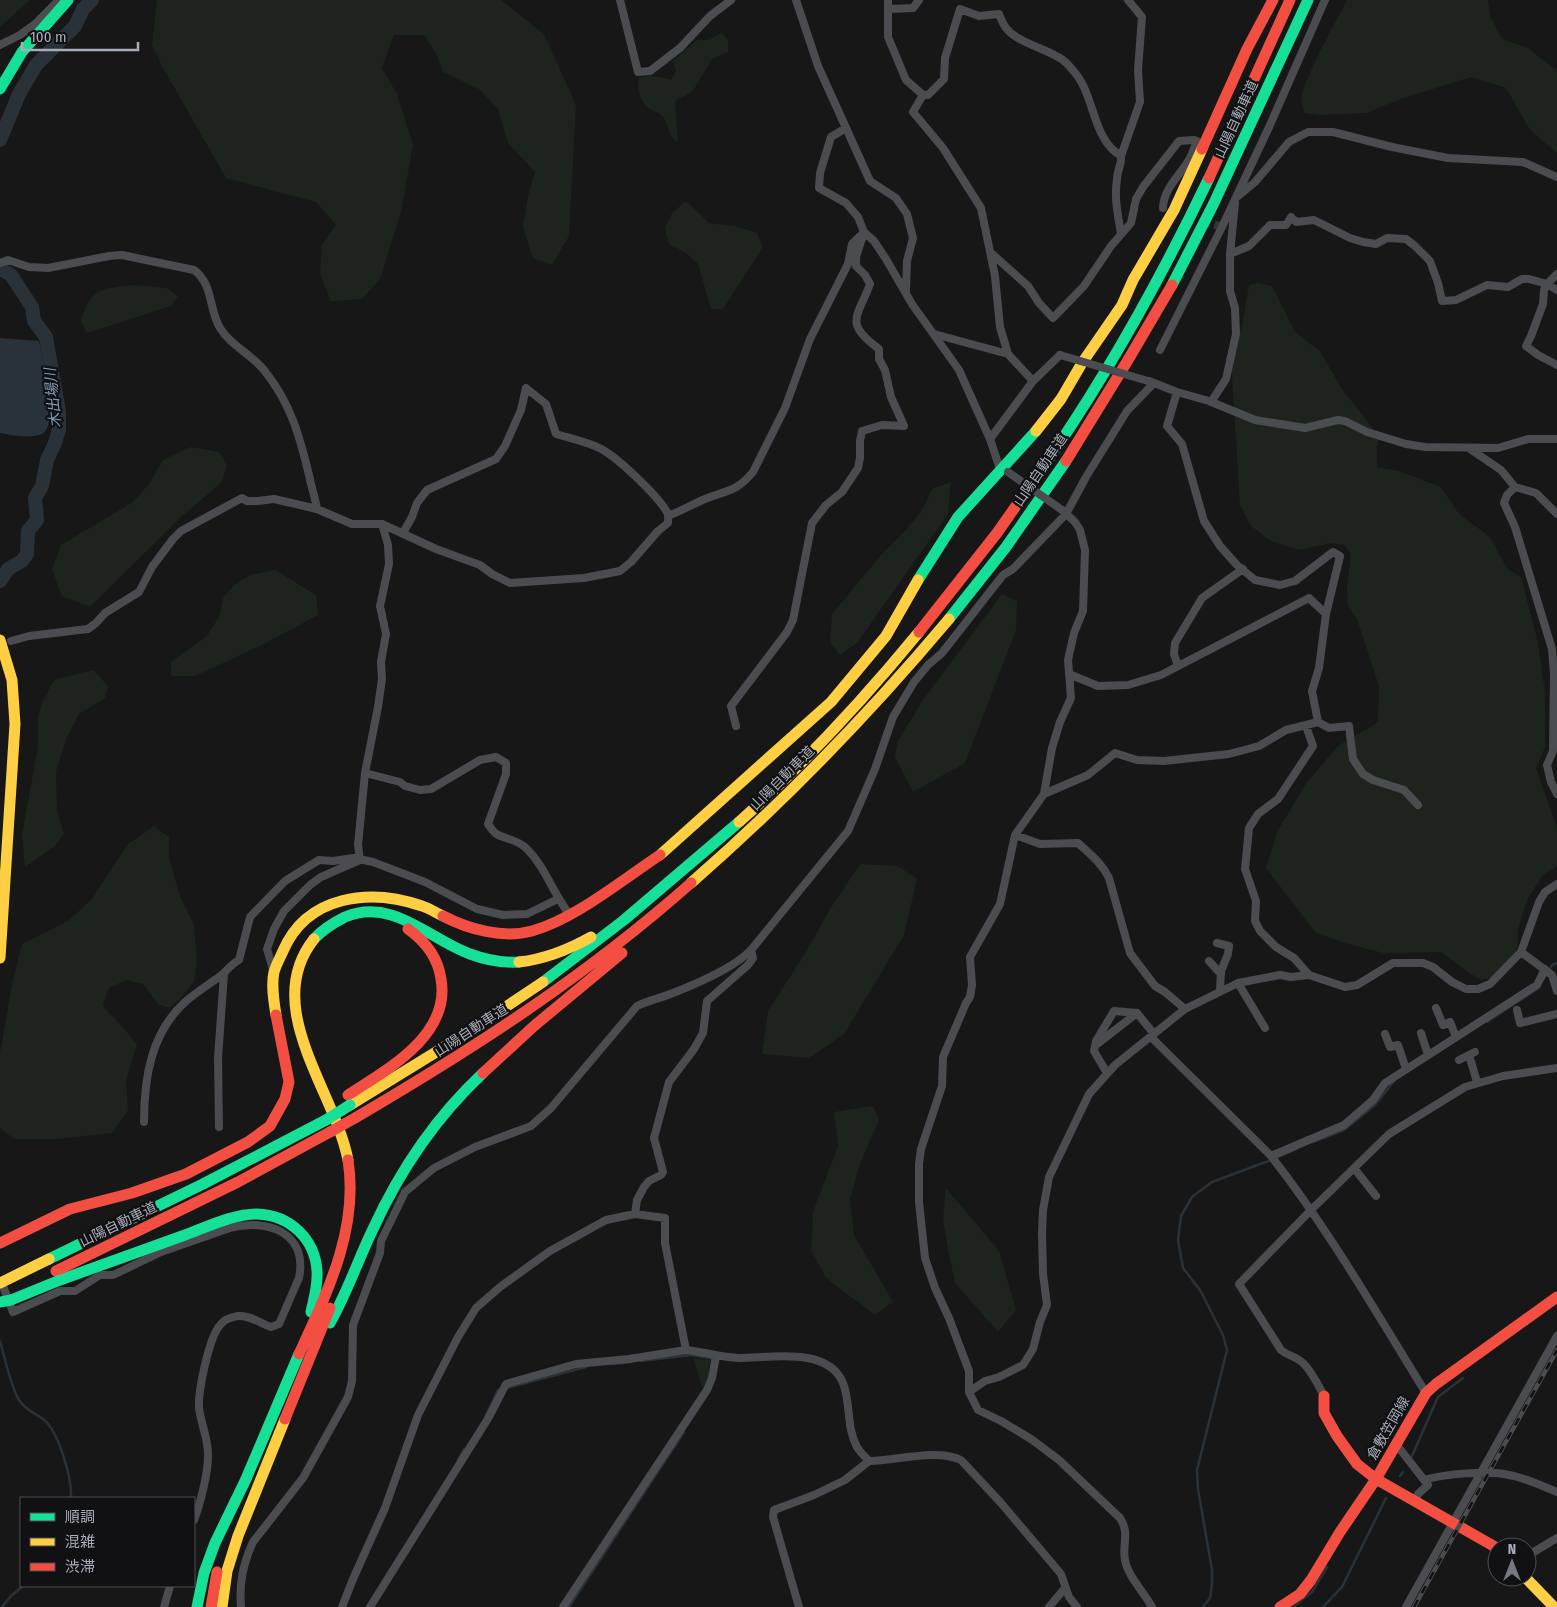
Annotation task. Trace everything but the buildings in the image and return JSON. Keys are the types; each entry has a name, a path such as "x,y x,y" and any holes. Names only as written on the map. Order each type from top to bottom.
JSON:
{"main road":[{"path":"0,89 9,68 21,50 68,0"},
{"path":"0,1243 70,1208 132,1193 186,1174 248,1142 270,1126 285,1099 289,1082 275,1012 274,973 287,942 300,924 317,911 335,902 354,897 393,898 423,906 458,924 501,934 530,932 552,924 570,915 662,852 831,702 886,636 929,561 958,517 1004,470 1061,399 1082,363 1122,305 1133,280 1174,210 1247,49 1273,0"},
{"name":"山陽自動車道","path":"0,1283 203,1184 325,1116 486,1021 583,953 646,904 727,833 793,771 924,628 971,568 1024,495 1073,422 1164,268 1290,0"},
{"name":"山陽自動車道","path":"58,1275 330,1132 442,1067 487,1038 576,976 662,908 742,838 844,737 934,637 980,581 1038,504 1126,364 1178,274 1308,0"},
{"path":"0,958 15,724 12,680 5,641"},
{"path":"310,1358 341,1304 370,1235 390,1194 417,1149 443,1114 491,1064 641,938 703,879 742,838"},
{"path":"197,1607 211,1553 245,1482 340,1257 347,1228 350,1198 349,1170 344,1145 327,1097 308,1055 298,1025 296,1011 295,986 297,974 312,941 327,927 344,917 364,912 384,912 412,921 450,945 471,955 499,962 526,962 549,957 575,947 612,922 646,904"},
{"path":"222,1607 227,1571 238,1536 342,1277 352,1244 357,1214 358,1184 355,1155 340,1107 320,1064 306,1022 303,997 306,974 314,952 330,935 340,928 361,921 385,920 416,934 432,952 441,974 440,1009 428,1032 418,1044 348,1101"},
{"path":"0,1300 11,1300 58,1275 228,1220 258,1214 278,1217 296,1227 303,1234 309,1242 316,1260 315,1293 299,1354"},
{"name":"倉敷笠岡線","path":"1280,1607 1300,1594 1312,1580 1340,1532 1376,1479 1426,1393 1557,1297"},
{"path":"1324,1396 1324,1414 1337,1436 1358,1464 1376,1479 1487,1542"},
{"path":"211,1607 220,1560 245,1482"},
{"path":"1535,1587 1554,1607"}],"street":[{"path":"0,45 20,35 35,24 59,0"},
{"path":"620,0 638,72 650,71 680,48 710,16 731,0"},
{"path":"796,0 818,66 870,181 896,198 907,214 912,238 907,261 906,293"},
{"path":"888,0 888,37 906,80 923,95 928,95 944,79 945,58 960,9 979,16 999,14 1007,28 1017,37 1063,60 1076,74 1087,92 1101,132 1108,145 1121,156"},
{"path":"889,9 913,8 919,0"},
{"path":"1121,234 1115,202 1117,177 1122,162 1121,156 1140,102 1138,70 1142,17 1128,0"},
{"path":"1160,350 1236,198 1325,0"},
{"path":"923,95 913,112 943,148 980,208 995,276 1000,327 1008,354 1033,381"},
{"path":"846,128 831,137 820,173 819,188 846,203 858,217 864,232 886,259 906,293 960,370 1004,470 1064,512 1080,530 1085,550 1083,611 1074,633 1068,660 1071,698 1060,722 1052,748 1044,794 1015,835 1000,904 970,957 972,985 970,997 943,1058 942,1086 926,1132 919,1164 919,1202 925,1258 935,1288 949,1318 969,1371 969,1392 978,1410 1012,1427 1059,1460 1120,1518 1125,1526 1125,1559 1129,1572 1152,1607"},
{"path":"1211,402 1226,379 1236,334 1235,308 1230,290 1230,254 1236,198 1255,182 1290,142 1308,132 1333,132 1392,147 1448,158 1523,162 1557,177"},
{"path":"990,252 1028,286 1039,303 1053,318 1084,286 1111,246 1131,223 1136,199 1143,187 1179,141 1194,140 1196,141 1191,157 1173,182 1163,202 1163,208"},
{"path":"1230,254 1249,246 1270,225 1286,225 1290,217 1296,222 1314,220 1350,238 1363,242 1376,244 1387,238 1406,239 1430,261 1442,301 1456,300 1487,285 1508,287 1522,279 1547,284 1557,290"},
{"path":"668,516 706,499 733,490 753,472 785,408 810,339 848,264 852,244 864,232"},
{"path":"736,726 731,706 761,667 793,620 812,523 826,506 842,492 858,468 862,431 882,425 904,426 891,397 885,370 879,359 879,349 858,332 856,322 859,307 866,296 870,284 865,275 856,266 856,257 864,232"},
{"path":"0,263 8,260 29,268 48,268 122,255 198,272 207,285 212,308 220,328 232,341 254,358 280,392 298,431 317,508"},
{"path":"1557,274 1544,290 1540,311 1526,346 1538,355 1557,364"},
{"path":"934,334 1008,354"},
{"path":"990,439 1033,381 1060,355 1211,402 1255,420 1276,424 1305,428 1338,420 1345,421 1366,432 1406,444 1425,447 1498,448 1528,439 1557,439"},
{"path":"241,1607 241,1576 253,1542 303,1478 348,1397 352,1381 353,1325 380,1253 381,1241 405,1192 434,1168 475,1147 530,1126 550,1108 637,1006 648,1000 672,994 744,958 848,831 875,769 893,717 914,682 928,665 942,653 1003,575 1013,569 1064,512 1127,411 1150,382"},
{"path":"5,641 29,636 88,629 105,613 139,592 152,568 181,531 242,498 246,501 274,499 317,508 352,524 382,524 436,550 480,565 492,574 510,583 584,578 620,571 668,523 668,516 666,511 630,470 603,449 556,434 546,404 526,388 521,410 505,446 496,459 427,490 416,503 412,517 403,533"},
{"path":"1177,392 1167,426 1182,444 1204,520 1220,546 1255,580 1280,585 1295,581 1333,552 1340,556 1326,614 1319,668 1312,691 1318,722"},
{"path":"1470,448 1501,470 1515,487 1536,493 1557,514"},
{"path":"1515,487 1507,495 1504,503 1515,526 1552,649 1556,728 1553,751 1547,765 1551,782 1557,794"},
{"path":"360,860 358,845 364,773 378,707 382,679 380,662 386,634 380,606 389,564 388,546 382,524"},
{"path":"1178,666 1174,654 1175,643 1202,598 1243,569"},
{"path":"1069,674 1098,686 1128,685 1161,675 1309,598 1326,614"},
{"path":"1044,794 1088,775 1115,753 1137,760 1164,761 1229,754 1259,746 1286,730 1318,722 1329,728 1349,726 1353,759 1363,774 1373,780 1404,790 1418,805"},
{"path":"1306,726 1313,746 1278,799 1258,814 1249,828 1246,869 1256,901 1255,921 1260,930 1276,947 1294,958 1309,975 1345,987 1357,985 1393,963 1423,963 1433,967 1452,982 1466,989 1478,989 1490,984 1521,952 1539,902 1546,892 1557,884"},
{"path":"364,773 400,782 405,786 420,790 431,789 480,760 496,757 506,763 506,774 488,824 496,834 510,838 525,846 541,864 558,899 570,915"},
{"path":"1015,835 1040,844 1078,843 1104,868 1109,878 1130,953 1155,986 1185,1009"},
{"path":"144,1122 146,1083 151,1059 160,1032 184,1002 224,974 233,963 239,960 250,917 285,881 319,860 333,861 354,858 372,862 425,882 476,909 502,915 527,914 558,899"},
{"path":"274,973 267,949 274,929 284,911 310,885 321,877 360,860"},
{"path":"1217,943 1229,946 1221,974 1220,991"},
{"path":"635,1214 637,1200 644,1187 649,1181 661,1176 663,1172 654,1141 669,1082 694,1049 703,1033 707,1001 748,965 753,958 751,950"},
{"path":"1521,952 1548,972 1557,991"},
{"path":"1209,962 1221,974"},
{"path":"1273,1159 1344,1125 1373,1100 1385,1082 1537,985 1548,972"},
{"path":"219,1127 218,1058 224,974"},
{"path":"969,1392 986,1380 999,1377 1023,1366 1033,1349 1040,1322 1047,1305 1043,1274 1042,1233 1043,1210 1049,1177 1089,1094 1115,1065 1185,1009 1238,983 1280,976 1293,980 1309,975"},
{"path":"1238,983 1265,1028"},
{"path":"1436,1008 1443,1025 1450,1022 1456,1037"},
{"path":"1518,1010 1520,1023 1557,1014"},
{"path":"1107,1073 1094,1051 1095,1045 1114,1011 1137,1013 1153,1035 1273,1159 1311,1210 1426,1393"},
{"path":"1095,1045 1137,1013"},
{"path":"1421,1033 1428,1055"},
{"path":"1385,1034 1390,1047 1398,1045 1406,1069"},
{"path":"1459,1060 1472,1054 1477,1082"},
{"path":"1324,1396 1301,1360 1287,1355 1282,1350 1239,1284 1389,1134 1464,1087 1503,1076 1557,1068"},
{"path":"1354,1168 1376,1196"},
{"path":"342,1607 352,1579 385,1508 418,1415 458,1337 476,1308 500,1287 550,1250 606,1220 635,1214 665,1218 665,1244 686,1350"},
{"path":"0,1278 13,1312 60,1291 75,1291 100,1276 113,1276 161,1252 240,1226 264,1225 282,1231 289,1236 298,1252 300,1271 299,1278 279,1324 271,1327 245,1316 237,1316 221,1323 212,1340 199,1396 200,1416 208,1456 195,1518"},
{"path":"1406,1607 1482,1474 1557,1336"},
{"path":"370,1607 489,1417 506,1384 576,1364 629,1359 686,1350 716,1358 785,1355 822,1363 839,1375 844,1385 852,1432 857,1447 869,1461"},
{"path":"563,1607 706,1390 712,1378 716,1358"},
{"path":"1396,1444 1428,1485 1418,1494 1415,1501"},
{"path":"799,1607 773,1517 774,1510 845,1480 869,1461 925,1456 953,1456 961,1460 1001,1503 1061,1574 1069,1597 1077,1607"},
{"path":"1424,1480 1447,1476 1501,1474 1516,1476 1557,1492"},
{"path":"1537,1550 1557,1538"},
{"path":"164,1607 170,1587"},
{"path":"1050,1607 1065,1588"}],"shaded area":[{"path":"0,0 30,0 0,27"},
{"path":"157,0 501,0 544,34 576,105 569,236 552,265 533,258 523,227 528,196 535,172 508,143 498,109 479,89 443,72 436,53 424,35 394,35 382,68 397,94 413,145 401,212 380,279 362,299 331,301 320,274 322,245 336,225 316,202 226,178 152,45"},
{"path":"1347,0 1488,0 1490,16 1502,39 1528,48 1557,71 1557,153 1530,130 1506,88 1472,77 1400,99 1367,113 1319,115 1304,113 1301,98 1305,84"},
{"path":"722,33 728,40 728,52 712,59 694,89 675,101 678,142 672,137 662,116 648,108 641,98 638,86 639,78 655,76 671,80 676,71 673,61 697,40 708,40"},
{"path":"686,201 709,223 735,226 757,233 763,247 723,309 711,309 698,264 686,253 669,244 665,228 672,213"},
{"path":"1258,283 1272,286 1295,332 1319,350 1342,389 1379,436 1377,467 1399,471 1441,487 1459,514 1490,537 1507,568 1521,577 1538,642 1545,693 1545,747 1536,768 1557,828 1557,866 1543,875 1528,898 1518,928 1518,946 1513,957 1491,978 1482,980 1441,952 1383,953 1316,933 1266,868 1277,832 1307,782 1338,746 1378,722 1379,686 1357,619 1348,606 1347,586 1351,554 1344,545 1331,543 1299,550 1271,541 1251,526 1240,505 1231,361 1242,326 1249,285"},
{"path":"135,285 166,288 178,296 171,306 87,333 81,321 89,301 94,295 114,287"},
{"path":"0,338 39,341 50,405 50,418 47,428 42,434 15,436 0,433"},
{"path":"191,447 219,452 227,465 222,482 181,517 90,607 62,596 52,569 61,545 133,502 149,484 163,460"},
{"path":"951,482 948,514 857,643 840,655 830,642 832,614 882,554 921,512 932,489"},
{"path":"275,570 316,595 318,615 260,646 195,676 171,676 171,662 207,636 220,615 223,598 234,585 250,575"},
{"path":"1002,594 1017,601 1016,630 965,763 913,792 895,757 898,741 923,700"},
{"path":"93,670 108,686 105,698 79,714 66,739 56,772 57,811 64,834 55,846 25,867 22,835 38,746 38,717 43,701 54,680"},
{"path":"154,826 169,837 169,858 180,896 194,925 197,961 194,981 181,998 169,1008 158,1004 143,984 126,980 109,988 103,1003 104,1008 137,1045 126,1080 128,1111 112,1133 56,1139 14,1139 0,1128 0,1053 13,979 22,944 69,920 91,900 128,844"},
{"path":"860,864 898,866 917,879 904,935 844,1034 809,1058 762,1054 768,1011 804,955 830,909"},
{"path":"873,1106 879,1120 859,1166 850,1199 854,1235 893,1302 875,1315 826,1278 811,1250 813,1212 838,1146 834,1112"},
{"path":"946,1188 999,1251 1016,1310 998,1332 955,1283 943,1219"},
{"path":"693,1358 710,1360 708,1378 703,1390"}],"waterway":[{"name":"木出場川","path":"0,140 19,94 36,65 75,26 83,9 92,0"},
{"name":"木出場川","path":"0,581 8,569 22,561 27,554 28,531 37,520 35,498 42,486 47,460 59,429 59,412 46,337 34,321 32,307 11,275 4,271"},
{"path":"1544,979 1552,965 1557,963"},
{"path":"1487,1022 1537,989"},
{"path":"1313,1142 1344,1130 1375,1105 1394,1081"},
{"path":"1276,1158 1296,1149"},
{"path":"1203,1607 1210,1598 1212,1570 1198,1489 1197,1470 1227,1350 1223,1335 1200,1290 1183,1268 1178,1240 1181,1216 1192,1197 1212,1182 1271,1160"},
{"name":"木出場川","path":"0,1341 10,1379 19,1400 49,1425 59,1444 67,1468 71,1497"},
{"path":"641,1361 691,1355 715,1359"},
{"path":"612,1364 631,1362"},
{"path":"507,1388 586,1367"},
{"path":"1412,1456 1438,1397 1463,1378"},
{"path":"485,1417 498,1390 502,1389"},
{"path":"569,1607 684,1432"},
{"path":"458,1460 464,1449"},
{"path":"1400,1476 1403,1472"},
{"path":"1323,1607 1342,1587 1386,1498"},
{"path":"1293,1607 1312,1592 1327,1567"},
{"name":"木出場川","path":"2,1607 22,1587"}],"tunnel":[{"path":"1203,221 1222,227"}],"railway":[{"path":"1414,1607 1557,1350"}],"traffic: fast":[{"path":"0,89 22,52 68,0"},
{"path":"1172,285 1213,205 1308,0"},
{"path":"1039,473 1086,402 1130,329 1171,254 1209,178"},
{"path":"918,580 958,517 1036,431"},
{"path":"949,619 1006,547 1066,461"},
{"path":"543,982 624,920 739,822"},
{"path":"314,939 328,926 345,917 362,912 379,912 410,922 470,954 494,961 519,962"},
{"path":"330,1323 384,1207 407,1165 435,1126 483,1073"},
{"path":"326,1120 350,1105"},
{"path":"49,1259 203,1184 326,1120"},
{"path":"60,1280 229,1219 257,1214 269,1215 290,1224 299,1231 311,1249 317,1271 316,1292 311,1312"},
{"path":"0,1302 11,1300 60,1280"},
{"path":"197,1607 204,1573 215,1543 246,1479 299,1354"}],"traffic: slow":[{"path":"1036,431 1061,399 1082,363 1122,305 1133,280 1174,210 1202,149"},
{"path":"660,855 831,702 886,636 918,580"},
{"path":"691,883 793,789 888,689 949,619"},
{"path":"739,822 833,730 919,632"},
{"path":"0,640 12,680 15,724 0,958"},
{"path":"276,1015 273,982 277,964 294,932 308,918 324,907 342,901 361,898 382,898 402,900 422,906 443,916"},
{"path":"519,962 538,959 556,953 591,937"},
{"path":"314,939 299,965 295,993 298,1021 306,1049 341,1133 348,1160"},
{"path":"350,1105 467,1033 543,982"},
{"path":"0,1283 49,1259"},
{"path":"222,1607 227,1571 238,1536 285,1419"},
{"path":"1535,1587 1554,1607"}],"traffic: jam":[{"path":"1202,149 1247,49 1273,0"},
{"path":"1209,178 1290,0"},
{"path":"1066,461 1172,285"},
{"path":"919,632 997,533 1039,473"},
{"path":"443,916 474,929 509,934 532,931 565,918 660,855"},
{"path":"355,1118 529,1009 611,949 691,883"},
{"path":"348,1095 398,1062 427,1033 436,1017 442,999 441,979 437,964 430,951 408,929"},
{"path":"483,1073 534,1026 622,953"},
{"path":"0,1243 70,1209 132,1193 186,1174 248,1142 270,1126 285,1099 289,1082 276,1015"},
{"path":"330,1132 355,1118"},
{"path":"56,1271 238,1182 330,1132"},
{"path":"299,1354 330,1284 345,1236 350,1186 348,1160"},
{"path":"1280,1607 1300,1594 1311,1580 1340,1532 1376,1479 1426,1393 1557,1297"},
{"path":"285,1419 330,1308"},
{"path":"1324,1396 1324,1413 1337,1436 1357,1464 1376,1479 1487,1542"},
{"path":"211,1607 217,1572"}]}
